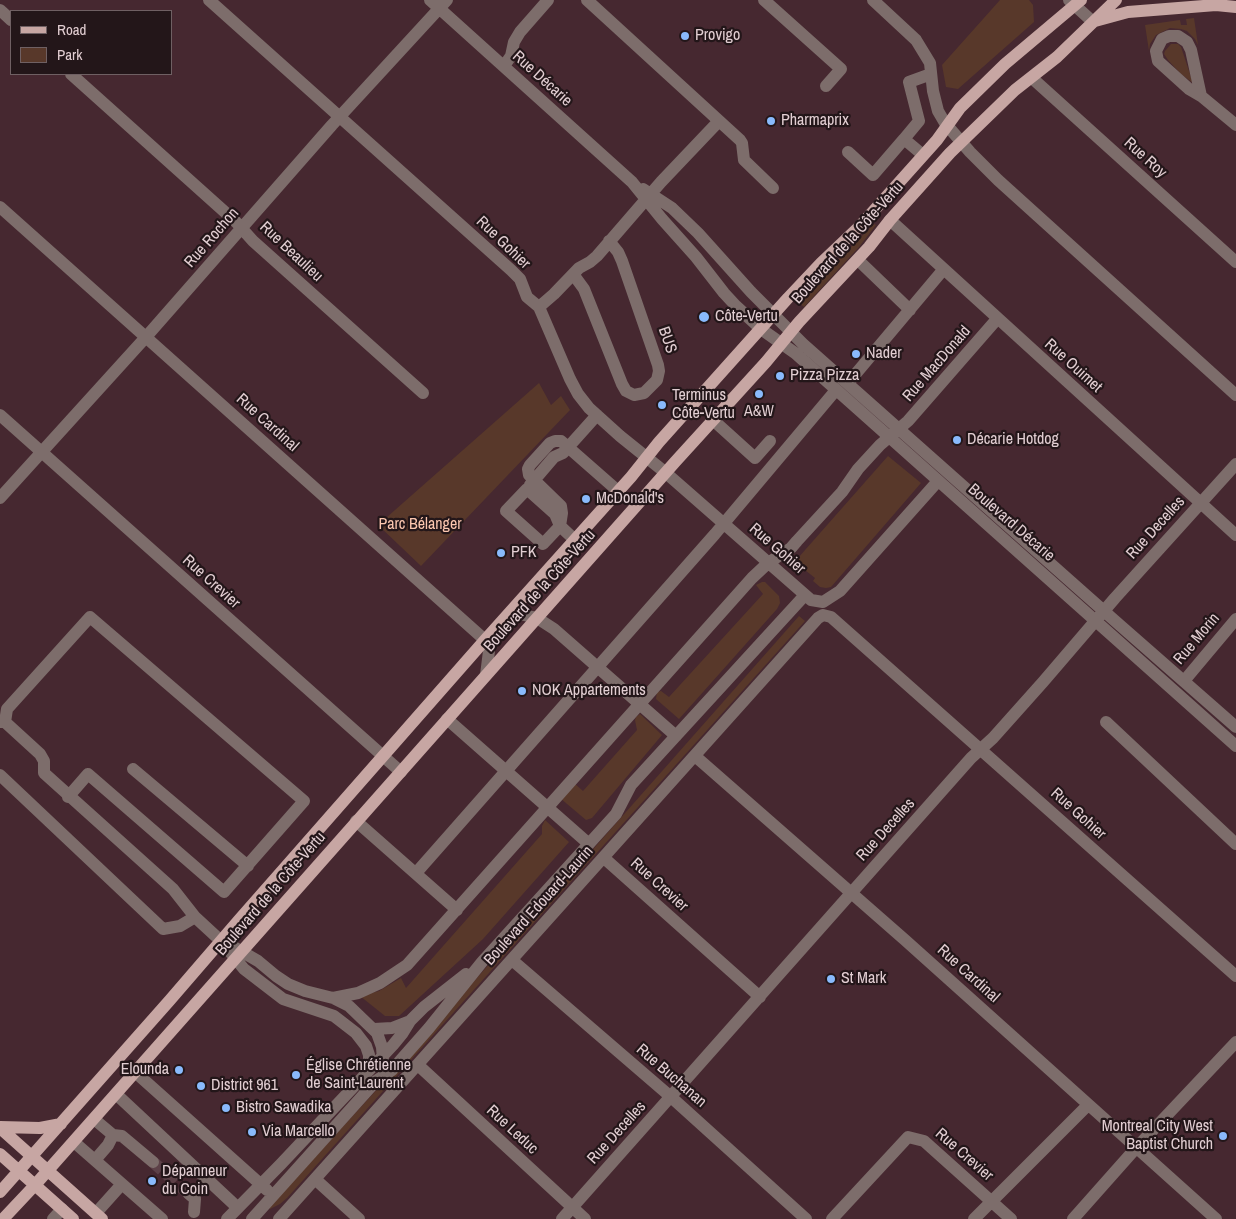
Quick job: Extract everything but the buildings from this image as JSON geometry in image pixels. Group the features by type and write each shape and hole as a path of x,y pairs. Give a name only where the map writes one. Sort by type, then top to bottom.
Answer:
{"main road":[{"name":"Boulevard de la Côte-Vertu","path":"3,1219 35,1186 791,331 858,260 890,220 950,153 962,144 1015,90 1057,57 1116,0"},
{"name":"Boulevard de la Côte-Vertu","path":"0,1192 485,640 616,494 659,442 821,263 861,225 948,126 960,108 999,70 1075,2"},
{"path":"1093,22 1128,12 1216,5 1236,7"},
{"path":"0,1128 40,1128 61,1124"},
{"path":"0,1128 99,1216"},
{"path":"0,1154 73,1219"}],"street":[{"name":"Rue Gohier","path":"209,0 512,270 520,280 527,297 539,307 574,387 585,403 805,595"},
{"path":"504,66 511,56 514,42 520,32 548,0"},
{"path":"587,0 740,140 742,143 742,155 747,164 773,188"},
{"path":"764,0 841,69 826,86"},
{"path":"873,0 916,40 930,63 936,104 942,119 962,144 998,180 1236,395"},
{"path":"1075,2 1093,22"},
{"name":"Rue Rochon","path":"0,498 242,229 439,3"},
{"name":"Rue Décarie","path":"439,3 504,66 649,197 724,293 761,329"},
{"path":"0,10 10,19"},
{"path":"1201,96 1188,42 1178,36 1169,36 1162,39 1156,51 1158,61 1189,89 1201,96 1236,125"},
{"path":"848,152 873,175 920,121 909,82 931,74"},
{"name":"Rue Beaulieu","path":"72,75 253,241 423,393"},
{"name":"Rue Roy","path":"1032,78 1236,262"},
{"path":"539,307 581,266 592,260 718,121"},
{"path":"904,139 923,155"},
{"name":"Rue Décarie","path":"649,197 672,208 774,314"},
{"name":"Rue Cardinal","path":"0,207 485,640"},
{"name":"Rue Ouimet","path":"890,220 1236,535"},
{"name":"BUS","path":"573,274 584,288 622,384 626,390 634,395 644,393 657,380 658,365 622,261 610,241"},
{"path":"858,260 910,310"},
{"path":"848,384 943,270"},
{"name":"Boulevard Décarie","path":"774,314 848,384 899,428 1236,746"},
{"name":"Rue MacDonald","path":"899,428 908,421 997,319"},
{"name":"Boulevard Décarie","path":"761,329 795,354 938,481 1100,616 1184,681 1236,727"},
{"path":"416,873 724,524 836,390"},
{"name":"Rue Crevier","path":"0,415 400,772"},
{"path":"566,450 597,415"},
{"path":"713,420 754,458 770,441"},
{"path":"333,998 358,993 399,972 458,910 548,806 752,578 768,563 791,548 842,492 858,469 899,428"},
{"path":"575,540 560,526 555,514 530,484 528,467 550,443 558,441 616,494"},
{"name":"Rue Decelles","path":"562,1219 1236,464"},
{"path":"805,595 811,600 820,602 826,601 840,591 938,481"},
{"path":"530,484 506,511 543,544 560,526"},
{"name":"Boulevard Edouard-Laurin","path":"252,1219 376,1082 392,1070 429,1028 482,962 616,814 631,786 805,595"},
{"path":"511,612 537,618 554,629 676,736"},
{"name":"Rue Gohier","path":"827,616 981,749 1236,976"},
{"name":"Boulevard Edouard-Laurin","path":"278,1219 818,618 827,616"},
{"path":"68,797 88,774 224,892 304,801 90,617 7,709 2,722 40,754 44,762 44,773 68,797 173,889 194,917 221,941 239,955 258,961 288,984 305,991 333,998 349,1006 374,1029 380,1039 383,1055 376,1082"},
{"name":"Rue Morin","path":"1184,681 1236,619"},
{"path":"485,640 489,651 486,676"},
{"path":"447,719 589,844"},
{"path":"1106,722 1236,844"},
{"name":"Rue Cardinal","path":"695,756 926,959 1216,1219"},
{"path":"133,769 248,866"},
{"path":"0,775 163,929 180,926 194,917"},
{"path":"356,821 458,910"},
{"name":"Rue Crevier","path":"604,858 760,997"},
{"path":"239,955 244,969 283,999 327,1013 348,1026 362,1039 366,1046 369,1055 369,1069"},
{"name":"Rue Buchanan","path":"512,960 671,1097 806,1219"},
{"name":"Boulevard Edouard-Laurin","path":"227,1219 383,1055 424,1006 482,962"},
{"path":"374,1029 392,1028 410,1021"},
{"path":"1072,1219 1236,1042"},
{"name":"Rue Leduc","path":"418,1065 585,1219"},
{"path":"135,1072 273,1196"},
{"path":"116,1094 238,1208"},
{"path":"974,1219 1088,1105"},
{"path":"94,1118 113,1135 122,1136 153,1162"},
{"path":"95,1160 108,1145 113,1135"},
{"name":"Rue Crevier","path":"832,1219 908,1137 924,1141 1011,1219"},
{"path":"74,1142 122,1184 154,1217"},
{"path":"315,1179 359,1219"},
{"path":"99,1216 122,1184"},
{"path":"189,1194 195,1199 195,1217"},
{"path":"53,1219 62,1209"}],"green space":[{"path":"1000,0 1029,0 1033,5 1034,22 958,89 946,87 942,65"},
{"path":"1194,18 1198,45 1187,31 1170,28 1156,35 1150,44 1149,51 1145,25 1180,20 1181,25 1187,25 1186,19"},
{"path":"1171,44 1178,44 1181,47 1193,83 1181,74 1164,54"},
{"path":"874,224 876,225 859,247 804,307 799,303 836,262"},
{"name":"Parc Bélanger","path":"539,383 551,405 561,396 570,410 421,566 378,525"},
{"path":"888,456 921,483 831,587 820,587 813,581 815,578 800,566 798,558"},
{"path":"765,582 779,596 780,603 777,609 679,719 656,699 657,692 661,691 669,697 763,594 756,585"},
{"path":"799,616 805,621 287,1198 270,1209 269,1207 565,881"},
{"path":"640,714 662,735 592,818 586,820 560,798 574,783 583,791 637,730 635,720"},
{"path":"545,820 569,842 483,939 399,1016 385,1016 360,996 379,991 401,978 406,988 542,834 542,826"}],"tunnel":[{"path":"153,1162 189,1194"}],"place":[{"name":"Provigo","path":"685,36"},
{"name":"Pharmaprix","path":"771,121"},
{"name":"Côte-Vertu","path":"704,317"},
{"name":"Nader","path":"856,354"},
{"name":"Pizza Pizza","path":"780,376"},
{"name":"A&W","path":"759,394"},
{"name":"Terminus Côte-Vertu","path":"662,405"},
{"name":"Décarie Hotdog","path":"957,440"},
{"name":"McDonald's","path":"586,499"},
{"name":"PFK","path":"501,553"},
{"name":"NOK Appartements","path":"522,691"},
{"name":"St Mark","path":"831,979"},
{"name":"Elounda","path":"179,1070"},
{"name":"Église Chrétienne de Saint-Laurent","path":"296,1075"},
{"name":"District 961","path":"201,1086"},
{"name":"Bistro Sawadika","path":"226,1108"},
{"name":"Via Marcello","path":"252,1132"},
{"name":"Montreal City West Baptist Church","path":"1223,1136"},
{"name":"Dépanneur du Coin","path":"152,1181"}]}
